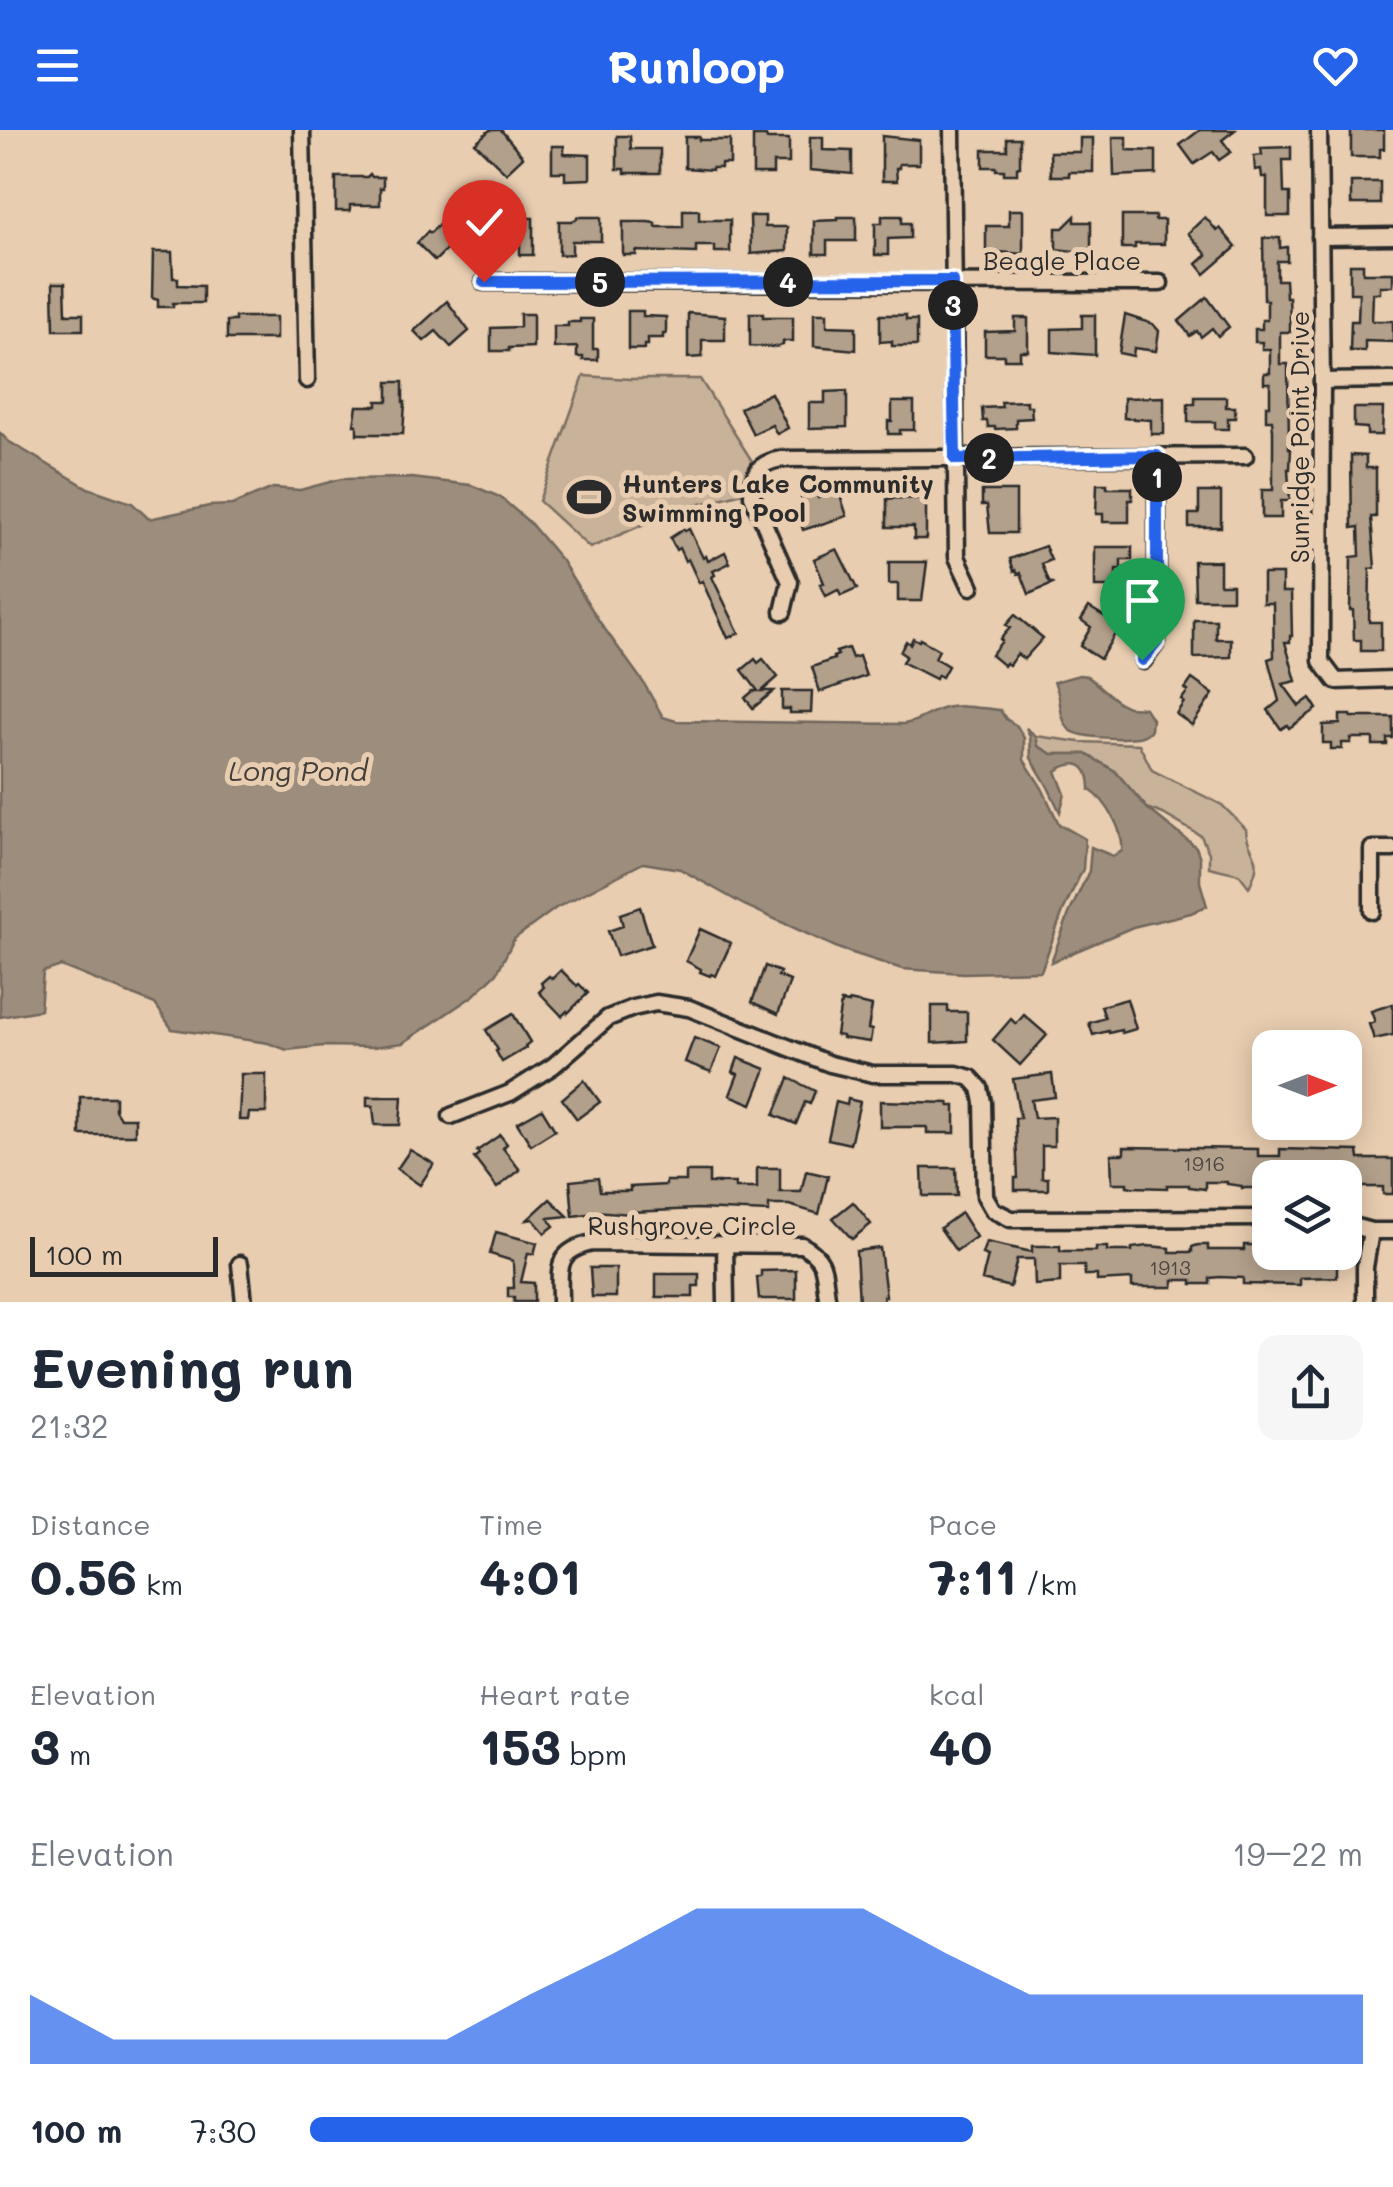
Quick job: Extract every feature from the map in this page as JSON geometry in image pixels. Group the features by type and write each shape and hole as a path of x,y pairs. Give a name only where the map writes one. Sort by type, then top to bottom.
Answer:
{"street":[{"path":"302,130 307,380"},
{"path":"952,130 957,557 971,587"},
{"name":"Sunridge Point Drive","path":"1319,130 1321,661 1336,681 1393,679"},
{"path":"1320,237 1393,236"},
{"name":"Beagle Place","path":"484,282 1160,283"},
{"path":"1322,381 1393,380"},
{"path":"1142,660 1157,642 1157,456"},
{"path":"784,612 790,582 752,496 752,482 769,461 1245,456"},
{"path":"1372,911 1372,848 1393,848"},
{"path":"451,1116 510,1093 553,1066 608,1018 656,1003 689,1008 844,1068 873,1074 957,1074 971,1078 980,1088 983,1102 984,1196 993,1210 1012,1219 1252,1218"},
{"path":"1362,1229 1393,1231"},
{"path":"1365,1302 1364,1267 1371,1231"},
{"name":"Rushgrove Circle","path":"560,1302 564,1256 573,1247 593,1243 802,1245 816,1253 824,1265 828,1302"},
{"path":"725,1244 726,1302"},
{"path":"240,1264 244,1302"}],"shaded area":[{"path":"584,376 700,379 752,461 743,493 674,511 590,548 539,501"},
{"path":"1036,736 1139,744 1152,770 1222,805 1246,829 1256,860 1249,887 1239,874 1209,867 1209,853 1201,836 1147,808 1115,771 1086,754 1052,754 1038,746"}],"water":[{"name":"Long Pond","path":"0,433 88,488 132,503 149,519 232,505 273,488 300,490 341,479 412,478 471,485 500,497 530,523 562,561 663,717 676,721 904,724 949,707 1000,710 1024,738 1024,760 1059,824 1085,839 1083,869 1041,971 964,973 902,969 840,949 744,905 680,869 643,863 556,908 514,939 497,973 473,996 403,1043 287,1050 268,1043 172,1029 155,1004 61,966 43,972 40,1010 0,1017"},
{"path":"1087,676 1128,707 1145,708 1152,719 1151,730 1140,737 1122,738 1073,732 1063,717 1054,682"},
{"path":"1026,728 1036,736 1038,746 1052,754 1086,754 1115,771 1147,808 1196,847 1207,906 1133,927 1051,962 1089,871 1091,847 1113,856 1122,851 1122,843 1113,817 1090,790 1082,766 1071,765 1056,771 1065,794 1060,812 1031,758"}],"building":[{"path":"490,130 501,130 523,157 506,173 475,143"},
{"path":"1200,130 1235,130 1222,140 1231,152 1219,160 1213,152 1194,164 1180,145"},
{"path":"1351,130 1384,130 1380,157 1351,157"},
{"path":"617,136 630,136 631,149 660,149 660,173 625,173 625,169 617,169"},
{"path":"753,136 789,139 789,163 773,163 773,174 753,174"},
{"path":"882,136 919,140 919,164 899,164 897,181 882,181"},
{"path":"685,137 730,140 730,164 712,170 685,168"},
{"path":"810,137 823,137 823,150 852,151 852,174 810,170"},
{"path":"1113,137 1127,137 1127,150 1156,151 1156,174 1114,176"},
{"path":"1007,138 1020,138 1017,174 983,167 983,150 1007,150"},
{"path":"1080,138 1093,138 1093,172 1051,176 1050,152 1080,152"},
{"path":"552,146 564,146 564,154 590,155 590,179 565,180 565,172 552,172"},
{"path":"1291,147 1291,160 1283,160 1284,193 1290,193 1290,216 1267,216 1267,177 1262,177 1261,169 1255,170 1254,156 1262,155 1261,148"},
{"path":"336,177 383,177 380,205 350,205 350,211 336,211"},
{"path":"1351,182 1380,182 1380,204 1351,204"},
{"path":"683,210 699,210 699,220 730,220 730,252 715,252 715,246 696,246 696,253 636,251 636,255 623,255 623,222 683,227"},
{"path":"1009,210 1023,210 1023,254 986,251 986,226 1009,226"},
{"path":"448,216 467,235 462,240 465,243 453,255 447,249 435,261 417,243"},
{"path":"750,216 765,216 765,227 787,227 787,251 751,254"},
{"path":"882,216 902,216 902,223 910,223 910,238 888,239 888,255 875,255 875,223 882,223"},
{"path":"1075,216 1075,222 1091,222 1091,253 1056,249 1056,228 1063,228"},
{"path":"1122,216 1155,216 1155,220 1164,220 1164,244 1122,248"},
{"path":"601,217 601,241 572,241 572,254 559,255 559,221"},
{"path":"856,217 856,241 827,241 827,254 814,254 814,221"},
{"path":"1205,217 1236,247 1205,274 1197,264 1207,255 1188,233"},
{"path":"493,218 533,218 533,255 520,255 520,244 510,244 510,238 493,238"},
{"path":"1263,238 1280,238 1280,248 1287,247 1287,261 1277,261 1277,280 1285,280 1290,320 1290,332 1280,332 1280,364 1288,364 1291,448 1290,501 1281,501 1281,518 1262,518 1262,490 1273,490 1272,420 1266,420 1270,383 1264,383 1264,373 1270,373 1270,349 1262,349 1262,342 1255,342 1255,329 1262,329 1262,320 1267,320"},
{"path":"153,252 172,252 173,278 178,278 178,285 203,286 203,303 158,307 158,300 152,298"},
{"path":"1350,264 1363,264 1363,273 1393,273 1393,286 1380,286 1380,293 1373,293 1372,321 1393,321 1393,342 1365,341 1365,351 1350,351 1351,321 1358,321 1359,293 1350,293"},
{"path":"53,283 65,283 66,314 83,314 83,330 54,330"},
{"path":"1207,297 1229,327 1218,336 1212,328 1201,337 1197,331 1190,336 1179,321"},
{"path":"447,301 469,331 451,347 436,331 424,341 414,331"},
{"path":"628,311 666,317 666,334 663,338 648,338 644,349 628,349"},
{"path":"688,313 725,316 725,340 702,340 702,357 688,358"},
{"path":"750,313 793,317 793,341 783,341 783,345 775,347 750,346"},
{"path":"814,313 827,313 827,326 856,327 856,350 814,346"},
{"path":"520,314 533,314 533,347 491,351 491,328 520,327"},
{"path":"880,315 906,315 906,320 917,320 917,346 880,342"},
{"path":"1082,315 1095,315 1095,355 1052,352 1052,329 1082,328"},
{"path":"1125,315 1153,324 1159,331 1156,351 1134,348 1133,356 1119,353"},
{"path":"235,317 276,317 276,339 227,339 227,321 235,321"},
{"path":"1015,318 1028,318 1028,351 1020,351 1020,359 985,355 985,332 1015,331"},
{"path":"593,319 593,349 598,349 598,360 577,357 577,347 554,348 554,326 568,326 568,322"},
{"path":"388,382 403,382 403,434 357,434 357,406 377,406 377,401 388,401"},
{"path":"847,391 847,427 809,428 809,403 825,403 825,392"},
{"path":"771,393 788,428 777,434 772,425 753,434 740,408"},
{"path":"1164,397 1164,434 1151,434 1151,420 1124,418 1124,398"},
{"path":"1195,397 1226,397 1226,407 1235,407 1235,418 1228,418 1228,429 1215,429 1215,422 1188,422 1188,404 1195,404"},
{"path":"1027,401 1032,418 1016,419 1016,428 995,429 983,421 982,408 1002,407 1001,402"},
{"path":"892,402 914,402 914,430 888,434"},
{"path":"1354,408 1383,408 1382,435 1367,435 1367,428 1354,427"},
{"path":"1351,455 1366,456 1366,468 1376,468 1376,517 1371,517 1375,568 1370,569 1369,622 1381,622 1381,651 1361,651 1361,640 1354,640 1351,557 1360,556 1359,527 1352,528"},
{"path":"1097,484 1132,488 1129,522 1103,522 1103,514 1096,514"},
{"path":"982,491 1016,491 1016,533 990,533"},
{"path":"839,492 847,516 803,530 798,514 805,512 801,498"},
{"path":"1199,492 1221,492 1221,527 1189,527 1189,514 1199,514"},
{"path":"887,499 926,499 926,539 914,539 914,527 887,527"},
{"path":"689,529 708,561 725,552 730,563 713,571 712,577 739,633 728,638 702,581 699,583 679,548 676,550 670,538"},
{"path":"1045,546 1051,560 1042,564 1053,584 1029,594 1010,559"},
{"path":"1095,547 1132,547 1132,560 1121,560 1121,570 1116,570 1116,587 1095,587"},
{"path":"837,549 857,589 841,596 838,590 826,596 814,559"},
{"path":"1194,561 1220,561 1220,584 1232,584 1232,599 1195,599"},
{"path":"889,562 927,562 922,601 898,601 898,584 889,584"},
{"path":"1263,574 1282,574 1282,592 1291,592 1292,636 1290,642 1285,642 1296,681 1283,684 1299,706 1310,698 1317,709 1289,728 1287,725 1281,729 1268,710 1279,701 1268,659 1274,657 1273,603 1263,603"},
{"path":"1089,607 1120,626 1100,659 1080,646 1091,627 1081,620"},
{"path":"1015,615 1043,638 1024,659 1017,654 1004,666 991,655"},
{"path":"1194,620 1216,620 1216,639 1231,639 1231,657 1194,658"},
{"path":"913,638 939,650 935,658 948,666 942,677 938,675 936,679 902,662 906,656 900,652 906,641 910,644"},
{"path":"848,648 852,658 859,656 866,676 820,692 812,667 834,659 836,652"},
{"path":"755,659 758,663 763,659 778,677 762,691 774,691 753,708 745,698 758,691 742,670"},
{"path":"1192,679 1213,694 1192,725 1176,714"},
{"path":"782,691 812,691 811,713 782,709"},
{"path":"1340,715 1393,717 1393,738 1387,738 1387,745 1373,745 1373,738 1351,738 1351,743 1342,743 1342,749 1331,749 1331,743 1323,743 1323,725 1340,724"},
{"path":"640,907 652,945 617,956 608,931 623,926 620,914"},
{"path":"700,929 731,943 716,976 700,972 686,961"},
{"path":"765,966 790,981 778,1014 752,1002"},
{"path":"561,970 588,993 562,1016 539,992 544,987 541,983"},
{"path":"1127,999 1136,1029 1093,1035 1089,1023 1105,1018 1101,1006"},
{"path":"841,1002 872,1006 870,1042 836,1035"},
{"path":"1393,1004 1393,1035 1374,1039 1369,1024 1375,1022 1371,1011"},
{"path":"932,1006 948,1006 948,1012 967,1012 967,1041 932,1043"},
{"path":"513,1014 530,1042 502,1062 486,1030"},
{"path":"1024,1015 1047,1035 1020,1065 993,1040 1011,1019 1016,1024"},
{"path":"694,1038 721,1048 711,1072 685,1062"},
{"path":"738,1058 766,1069 752,1104 730,1095 738,1074 733,1072"},
{"path":"241,1074 266,1074 266,1113 249,1113 248,1120 239,1120"},
{"path":"1052,1074 1055,1097 1031,1100 1034,1118 1054,1117 1054,1146 1042,1146 1042,1178 1048,1178 1048,1190 1015,1190 1015,1118 1020,1118 1013,1079"},
{"path":"789,1078 815,1091 810,1104 805,1102 796,1124 774,1115"},
{"path":"584,1080 600,1102 577,1119 562,1099"},
{"path":"80,1097 115,1097 115,1110 120,1118 135,1118 135,1135 80,1135"},
{"path":"367,1097 402,1097 400,1125 375,1125 373,1106 367,1106"},
{"path":"848,1099 860,1102 850,1144 828,1139 836,1102 847,1105"},
{"path":"880,1101 949,1103 955,1106 955,1133 927,1133 927,1127 880,1127"},
{"path":"542,1109 555,1130 531,1145 517,1123"},
{"path":"500,1135 507,1144 503,1148 520,1170 497,1188 474,1158 479,1154 477,1151"},
{"path":"1124,1147 1258,1149 1258,1156 1280,1156 1280,1149 1358,1151 1359,1159 1393,1159 1393,1194 1383,1194 1383,1187 1362,1187 1362,1160 1252,1160 1252,1188 1227,1182 1205,1182 1205,1189 1189,1185 1132,1187 1112,1183 1111,1154 1124,1154"},
{"path":"410,1150 434,1164 420,1185 397,1169"},
{"path":"757,1168 780,1168 780,1192 801,1192 806,1171 828,1176 819,1214 789,1205 769,1205 769,1212 595,1211 573,1216 570,1181 598,1178 600,1191 630,1191 630,1187 686,1181 686,1172 709,1172 709,1183 757,1188"},
{"path":"922,1168 956,1168 957,1196 923,1196"},
{"path":"550,1199 568,1216 548,1218 554,1226 545,1233 533,1219 527,1220"},
{"path":"853,1202 871,1224 852,1239 833,1218"},
{"path":"961,1213 976,1237 956,1251 940,1228"},
{"path":"496,1232 537,1243 534,1254 528,1253 521,1282 534,1283 534,1302 514,1302 514,1297 508,1297 508,1288 514,1288 513,1261 490,1254"},
{"path":"986,1242 1032,1252 1032,1246 1060,1246 1060,1251 1096,1251 1096,1247 1107,1247 1107,1251 1132,1251 1148,1246 1192,1252 1192,1247 1198,1245 1208,1245 1208,1250 1244,1250 1244,1245 1252,1245 1252,1270 1337,1270 1337,1277 1300,1278 1300,1285 1243,1284 1243,1278 1220,1277 1210,1278 1210,1284 1173,1280 1173,1287 1132,1287 1132,1279 1097,1281 1097,1275 1085,1275 1084,1266 1060,1266 1060,1283 1035,1285 1034,1259 1017,1259 1010,1287 982,1280 988,1256 982,1254"},
{"path":"880,1248 884,1302 859,1302 856,1251"},
{"path":"590,1268 616,1268 616,1297 592,1297"},
{"path":"796,1270 796,1299 759,1299 757,1277 761,1277 761,1271"},
{"path":"656,1274 699,1274 699,1286 693,1286 693,1297 656,1297"}],"place":[{"name":"Hunters Lake Community Swimming Pool","path":"589,497"}],"route":[{"path":"484,282 952,281 955,459 1157,456 1157,642 1142,660"}]}
